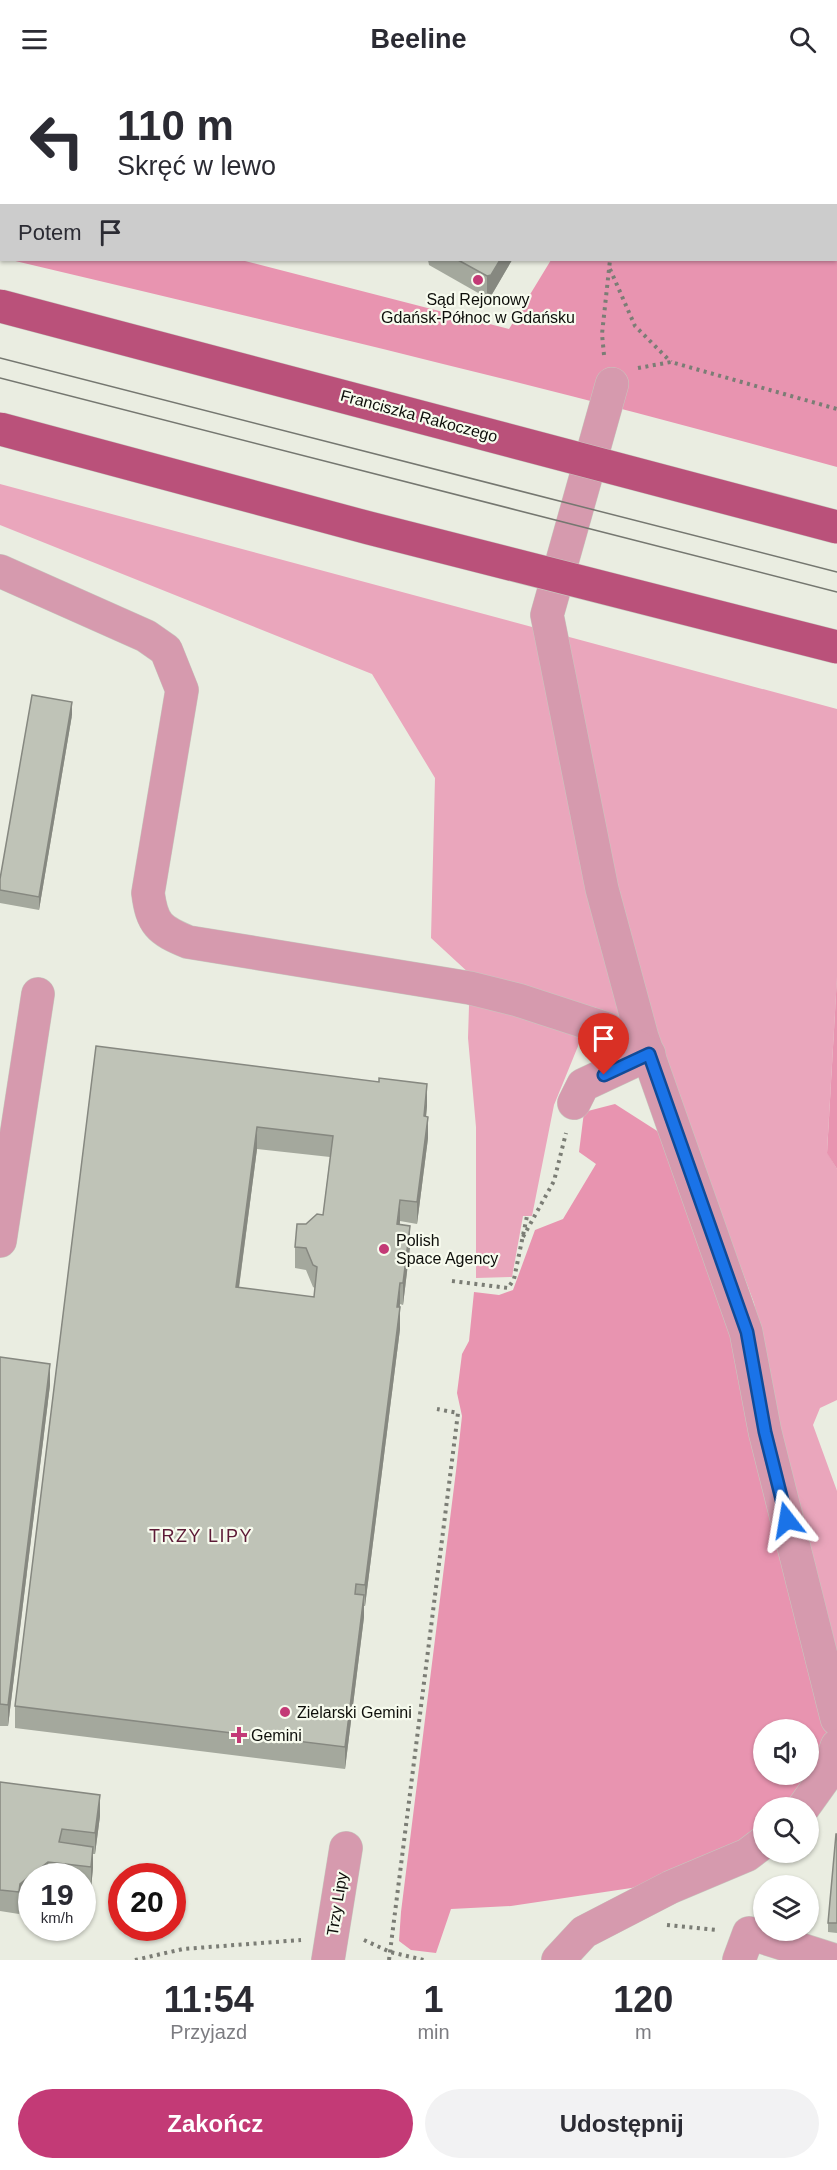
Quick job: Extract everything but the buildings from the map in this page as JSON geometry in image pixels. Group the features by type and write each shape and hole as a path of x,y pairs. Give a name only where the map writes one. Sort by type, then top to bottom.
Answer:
{"main road":[{"name":"Franciszka Rakoczego","path":"0,306 837,527"},
{"path":"0,429 369,528 837,646"}],"lane":[{"path":"612,384 547,615 602,889 649,1054 747,1332 765,1432 837,1719"},
{"path":"0,571 146,636 166,650 182,690 148,893 151,916 166,933 188,942 470,988 499,995 607,1029 649,1054"},
{"path":"0,1240 38,994"},
{"path":"574,1103 583,1085 649,1054"},
{"path":"811,1797 828,1773 837,1746"},
{"name":"Trzy Lipy","path":"330,1948 346,1848"},
{"path":"558,1960 584,1932 671,1887 747,1856 753,1851"},
{"path":"744,1947 834,1960"}],"path":[{"path":"610,261 602,334 605,360 612,384 643,366 671,362 837,409"},
{"path":"609,266 635,326 671,362"},
{"path":"523,1237 554,1180 574,1103"},
{"path":"452,1281 508,1288 514,1279 527,1216"},
{"path":"388,1960 458,1413 436,1410"},
{"path":"666,1925 744,1947"},
{"path":"135,1960 183,1949 330,1948 356,1935 390,1952 423,1960"}],"shaded area":[{"path":"15,261 245,261 509,329 550,261 837,261 837,467 528,385"},
{"path":"0,484 837,709 837,977 827,1152 837,1169 837,1400 820,1408 813,1425 837,1491 837,1674 798,1525 754,1303 705,1172 661,1042 594,1007 554,1105 532,1216 523,1216 512,1277 476,1278 476,1127 468,1038 470,974 431,938 435,778 372,674 0,525"},
{"path":"837,977 837,1169 827,1153"},
{"path":"615,1104 665,1136 710,1246 823,1697 830,1742 819,1760 819,1719 753,1719 753,1785 804,1785 796,1797 753,1797 753,1835 658,1884 511,1906 451,1909 436,1953 411,1950 399,1941 401,1912 462,1416 457,1393 462,1354 469,1341 474,1292 499,1295 513,1290 535,1230 563,1219 596,1164 579,1152 584,1112"}],"tram line":[{"path":"0,358 837,572"},
{"path":"0,378 837,592"}],"place":[{"name":"Sąd Rejonowy Gdańsk-Północ w Gdańsku","path":"478,280"},
{"name":"Polish Space Agency","path":"384,1249"},
{"name":"Zielarski Gemini","path":"285,1712"},
{"name":"Gemini","path":"239,1735"}],"district":[{"name":"TRZY LIPY","path":"201,1536"}],"route":[{"path":"604,1075 649,1054 747,1332 765,1432 787,1520"}]}
